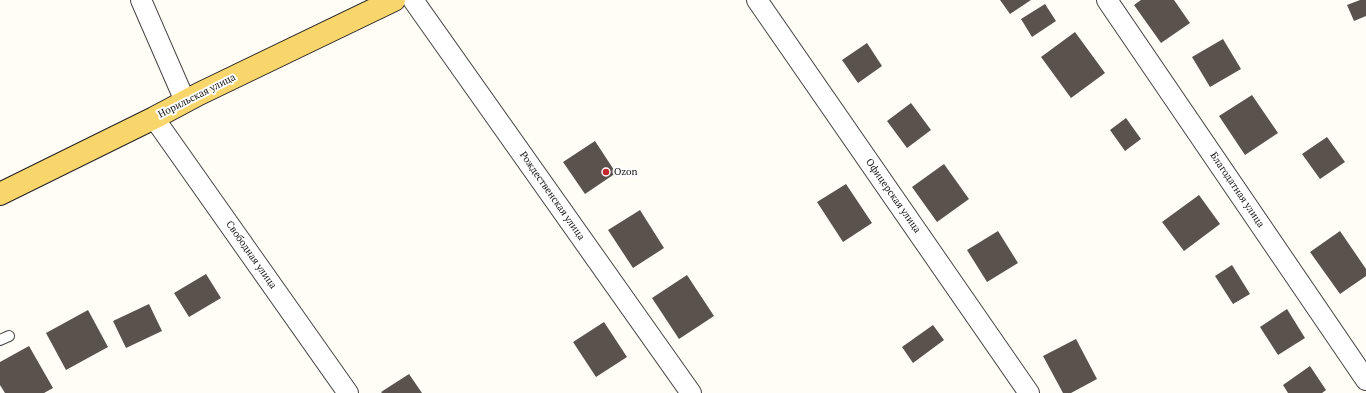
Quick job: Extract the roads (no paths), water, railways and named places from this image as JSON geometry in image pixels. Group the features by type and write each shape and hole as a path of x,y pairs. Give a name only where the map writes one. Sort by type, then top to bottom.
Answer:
{"main road":[{"name":"Норильская улица","path":"0,194 154,118 185,101 394,0"}],"street":[{"path":"141,0 185,101"},
{"name":"Рождественская улица","path":"413,0 692,393"},
{"name":"Офицерская улица","path":"757,0 1029,393"},
{"name":"Благодатная улица","path":"1107,0 1366,380"},
{"name":"Свободная улица","path":"154,118 348,393"}],"place":[{"name":"Ozon","path":"606,172"}]}
